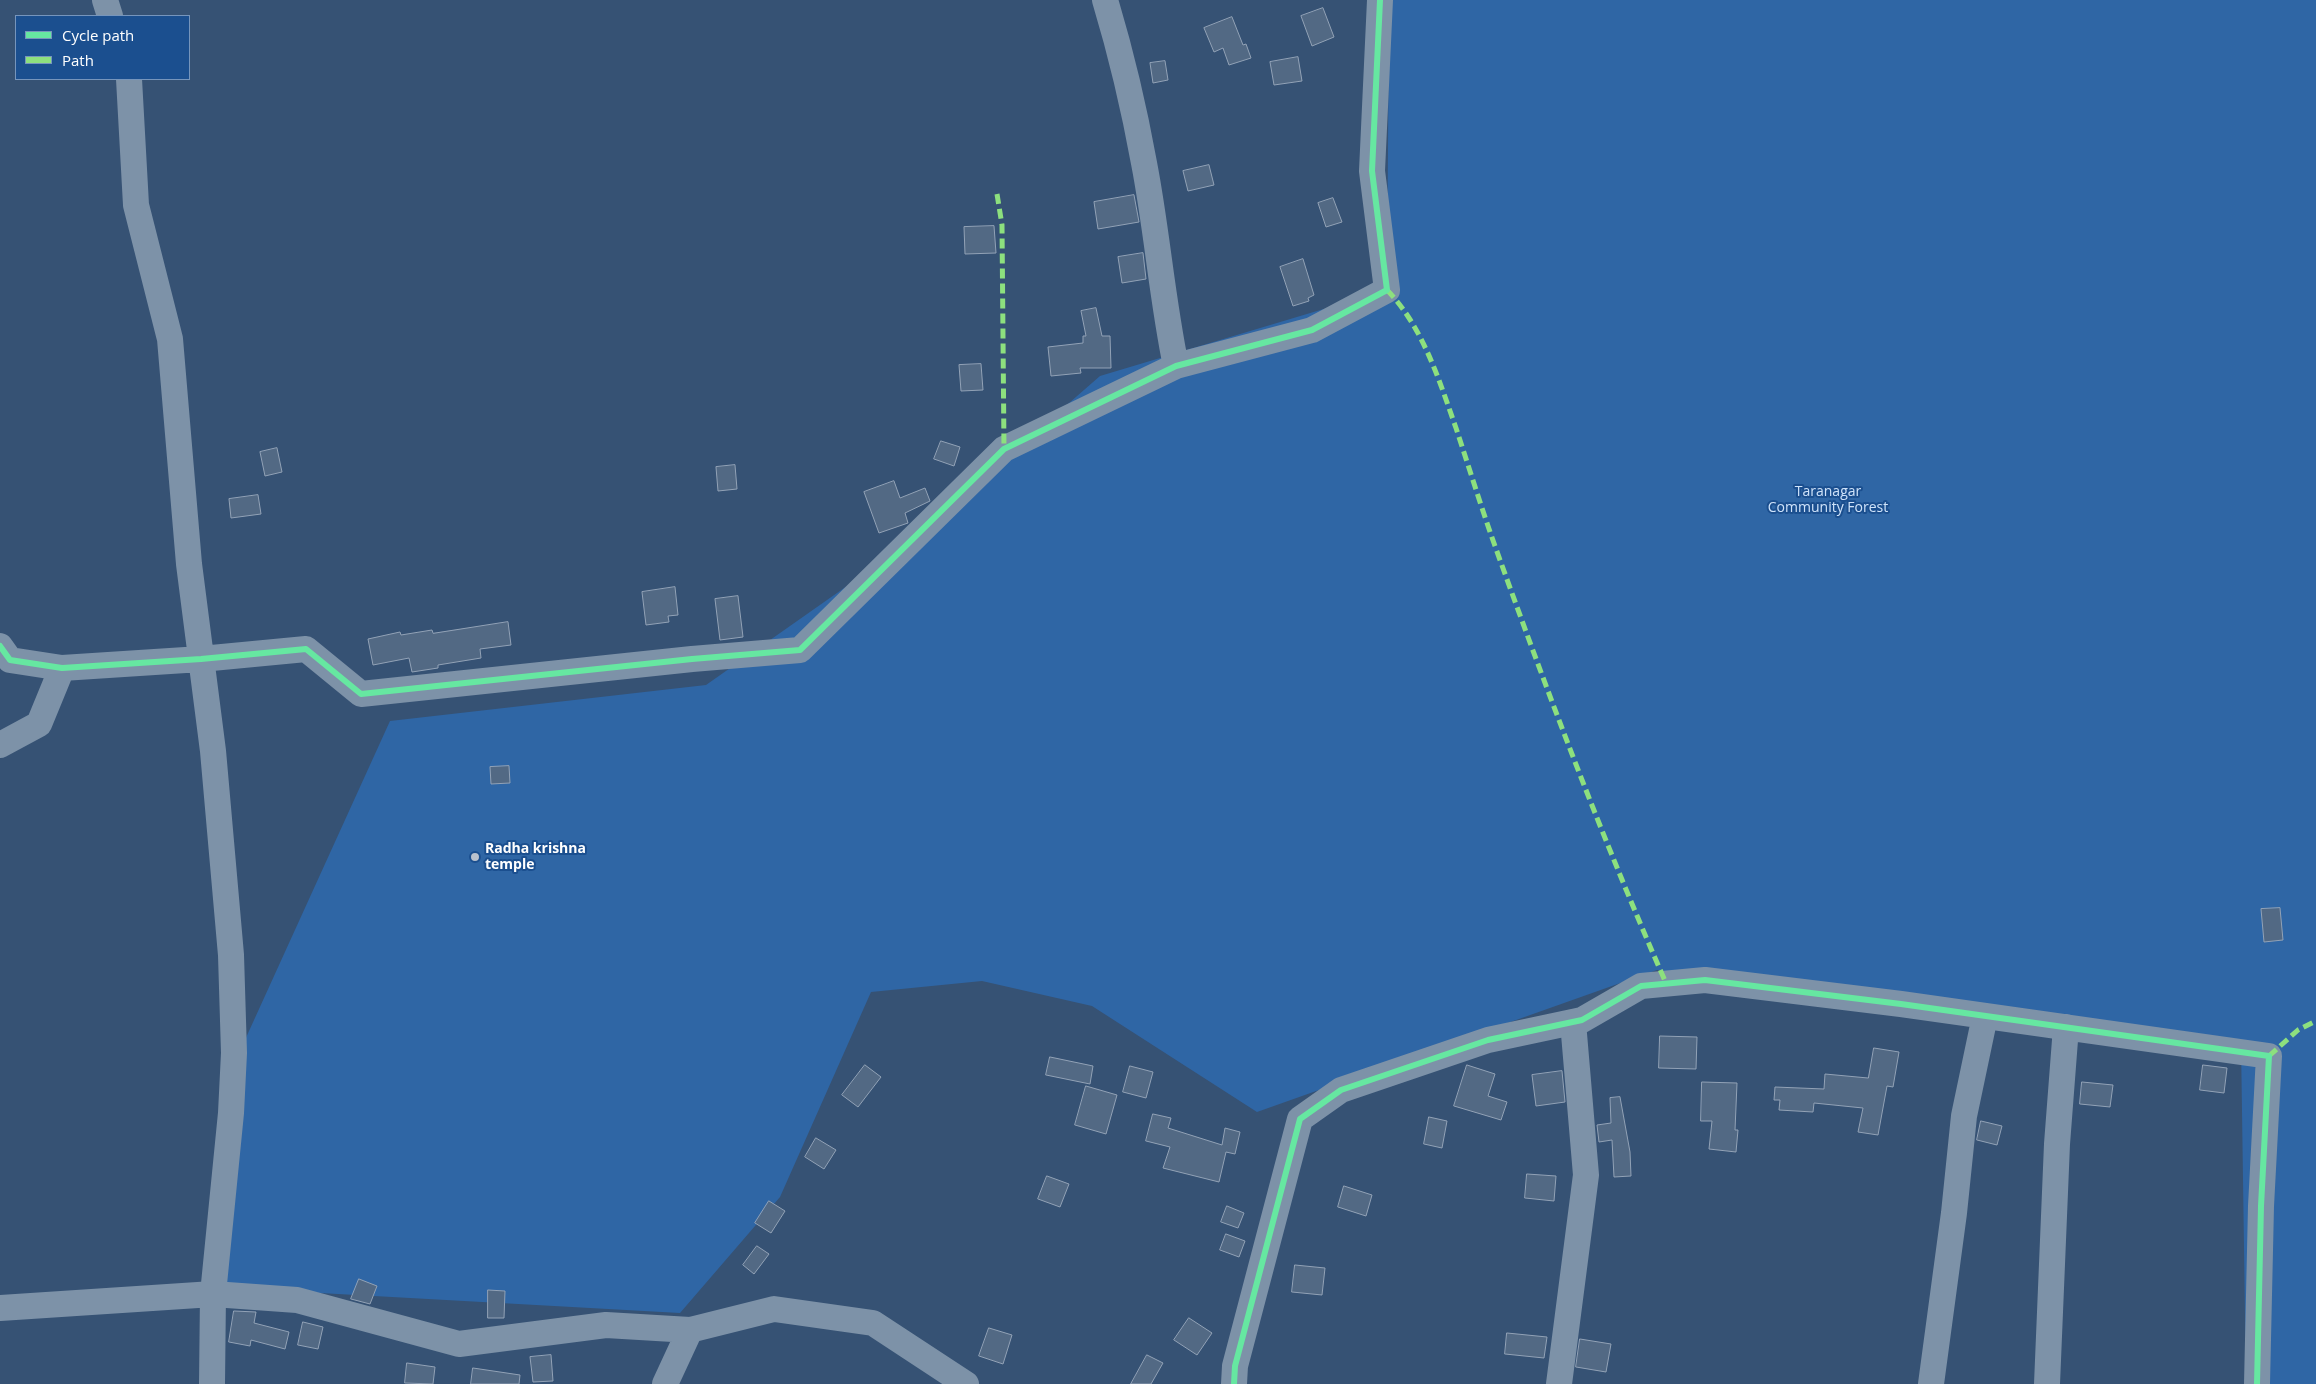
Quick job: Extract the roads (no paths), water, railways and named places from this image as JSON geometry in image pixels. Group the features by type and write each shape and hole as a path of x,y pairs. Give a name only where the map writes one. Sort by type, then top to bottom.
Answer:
{"street":[{"path":"105,0 110,15"},
{"path":"1105,0 1115,33 1144,163 1176,366"},
{"path":"0,646 10,660 62,668 202,659 306,649 361,694 692,659 800,650 1004,449 1176,366 1312,330 1387,290 1372,171 1380,0"},
{"path":"129,80 136,205 170,340 189,564 214,751 231,955 234,1053 231,1113 213,1294 212,1384"},
{"path":"0,745 39,724 62,668"},
{"path":"1234,1384 1235,1366 1300,1119 1341,1090 1488,1040 1582,1020 1641,986 1705,980 1985,1016 2269,1056 2261,1206 2257,1384"},
{"path":"1931,1384 1954,1213 1964,1116 1985,1016"},
{"path":"1558,1384 1586,1175 1573,1022"},
{"path":"2046,1384 2057,1144 2066,1028"},
{"path":"0,1308 213,1294 297,1300 459,1344 606,1325 690,1330 774,1309 873,1323 966,1384"},
{"path":"665,1384 690,1330"}],"place":[{"name":"Radha krishna temple","path":"475,857"}],"park label":[{"name":"Taranagar Community Forest","path":"1828,500"}]}
